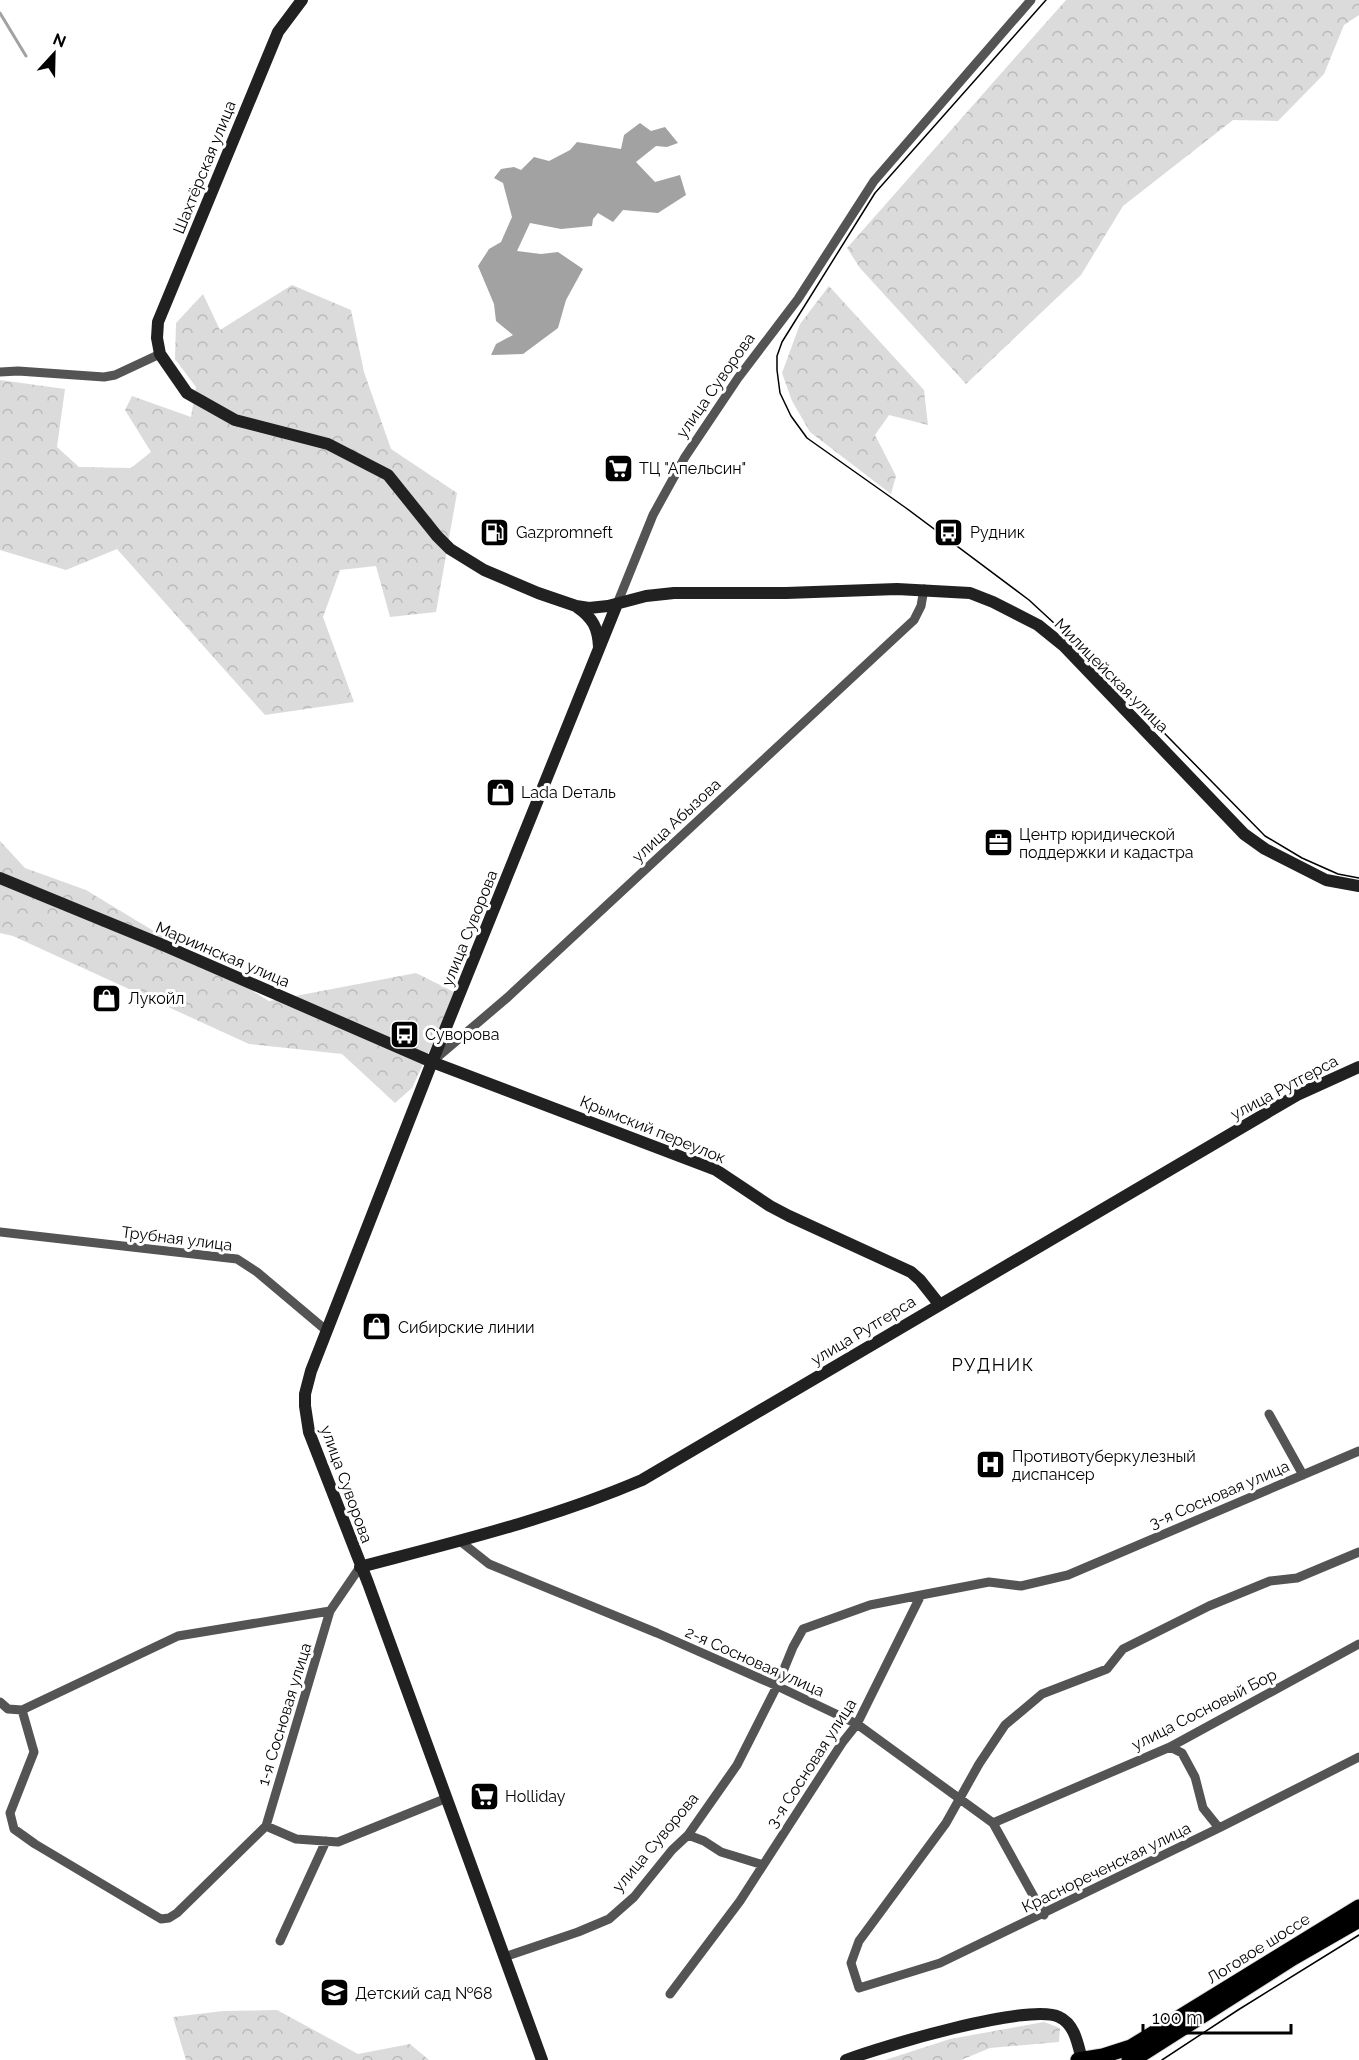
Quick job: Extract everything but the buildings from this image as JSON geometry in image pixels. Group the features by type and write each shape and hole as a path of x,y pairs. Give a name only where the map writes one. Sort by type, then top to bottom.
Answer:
{"main road":[{"name":"Шахтёрская улица","path":"160,354 157,338 158,322 278,32 302,0"},
{"path":"160,354 187,393 235,420 328,444 388,475 437,536 462,558 538,593 576,606 594,623 598,633 599,649"},
{"name":"Милицейская улица","path":"576,606 598,608 646,596 674,593 924,589 970,593 1038,625 1064,646 1244,834 1266,849 1326,880 1359,886"},
{"name":"улица Суворова","path":"542,2060 368,1583 315,1449 306,1419 305,1394 327,1331 432,1062 617,604"},
{"name":"Мариинская улица","path":"0,878 162,945 432,1062"},
{"name":"Крымский переулок","path":"432,1062 716,1170 789,1216 911,1272 939,1305"},
{"name":"улица Рутгерса","path":"360,1567 460,1541 567,1509 642,1480 1297,1095 1359,1067"},
{"name":"Логовое шоссе","path":"1080,2060 1103,2056 1131,2047 1359,1906"},
{"name":"Логовое шоссе","path":"1129,2060 1139,2056 1293,1958 1359,1920"},
{"path":"846,2060 958,2027 1043,2013 1062,2018 1068,2024 1077,2040 1080,2060"}],"street":[{"name":"улица Суворова","path":"617,604 653,515 685,457 738,378 798,300 874,181 1031,0"},
{"path":"0,372 18,371 104,377 115,375 160,354"},
{"name":"улица Абызова","path":"432,1062 508,997 914,620 921,606 924,589"},
{"name":"Трубная улица","path":"0,1232 237,1259 257,1272 327,1331"},
{"path":"1269,1414 1303,1474"},
{"name":"3-я Сосновая улица","path":"670,1994 740,1900 842,1743 857,1724 921,1595 989,1582 1021,1586 1068,1575 1359,1450"},
{"name":"2-я Сосновая улица","path":"460,1541 489,1564 777,1686 857,1724 993,1823 1044,1915"},
{"path":"960,1799 979,1764 1005,1725 1042,1694 1107,1669 1124,1649 1209,1606 1270,1581 1297,1578 1359,1552"},
{"name":"1-я Сосновая улица","path":"266,1826 330,1611 360,1567"},
{"name":"улица Суворова","path":"504,1957 609,1919 634,1897 672,1850 688,1835 737,1765 803,1629 870,1605 921,1595"},
{"path":"0,1702 8,1709 22,1710 178,1636 330,1611"},
{"name":"улица Сосновый Бор","path":"993,1823 1170,1746 1359,1644"},
{"path":"22,1710 34,1752 10,1813 14,1829 35,1844 161,1919 169,1918 177,1913 266,1826 297,1839 338,1842 447,1798"},
{"path":"1170,1746 1182,1753 1195,1778 1203,1808 1219,1828"},
{"name":"Краснореченская улица","path":"960,1799 941,1830 859,1941 850,1963 859,1988 940,1963 1044,1915 1359,1757"},
{"path":"688,1835 704,1841 721,1852 763,1865"},
{"path":"280,1941 326,1841"}],"green space":[{"path":"1066,0 1359,0 1359,15 1344,25 1324,74 1278,121 1233,120 1123,206 1081,275 966,384 860,268 847,248"},
{"path":"292,285 351,310 364,372 391,449 457,493 436,612 390,617 376,566 340,570 323,617 354,702 265,715 117,549 66,570 0,550 0,380 65,389 57,447 79,467 131,468 151,452 125,410 132,396 191,417 196,387 175,359 176,323 203,294 220,330"},
{"path":"829,286 924,390 928,425 889,415 875,435 896,476 891,494 810,432 792,401 782,373 800,324"},
{"path":"0,841 25,868 86,890 269,1001 416,973 456,993 412,1088 395,1103 342,1054 249,1044 13,936 0,933"},
{"path":"277,2010 358,2054 410,2044 429,2060 186,2060 173,2017 223,2011"},
{"path":"1044,2022 1060,2028 1059,2042 990,2048 961,2060 885,2060 950,2039"}],"shaded area":[{"path":"640,123 651,131 665,127 678,143 667,147 656,146 636,162 655,182 680,175 686,195 658,213 623,210 613,222 598,213 593,219 592,226 561,229 530,223 517,251 541,254 558,252 583,269 566,300 558,328 523,354 491,355 496,344 513,335 496,321 494,304 478,266 489,249 501,242 512,217 503,183 494,178 501,169 514,167 521,170 534,157 549,161 570,150 577,142 621,149 624,135"}],"waterway":[{"path":"0,13 26,56"}],"tram line":[{"path":"1046,0 875,193 782,342 777,356 780,393 791,416 807,438 906,508 1029,600 1081,648 1265,836 1302,858 1338,874 1359,878"},
{"path":"1162,2060 1359,1935"}],"place":[{"name":"ТЦ \"Апельсин\"","path":"618,468"},
{"name":"Gazpromneft","path":"495,532"},
{"name":"Рудник","path":"949,532"},
{"name":"Lada Dеталь","path":"500,792"},
{"name":"Центр юридической поддержки и кадастра","path":"998,843"},
{"name":"Лукойл","path":"107,998"},
{"name":"Суворова","path":"404,1034"},
{"name":"Сибирские линии","path":"377,1327"},
{"name":"Противотуберкулезный диспансер","path":"991,1465"},
{"name":"Holliday","path":"484,1796"},
{"name":"Детский сад №68","path":"334,1993"}],"district":[{"name":"РУДНИК","path":"993,1365"}]}
